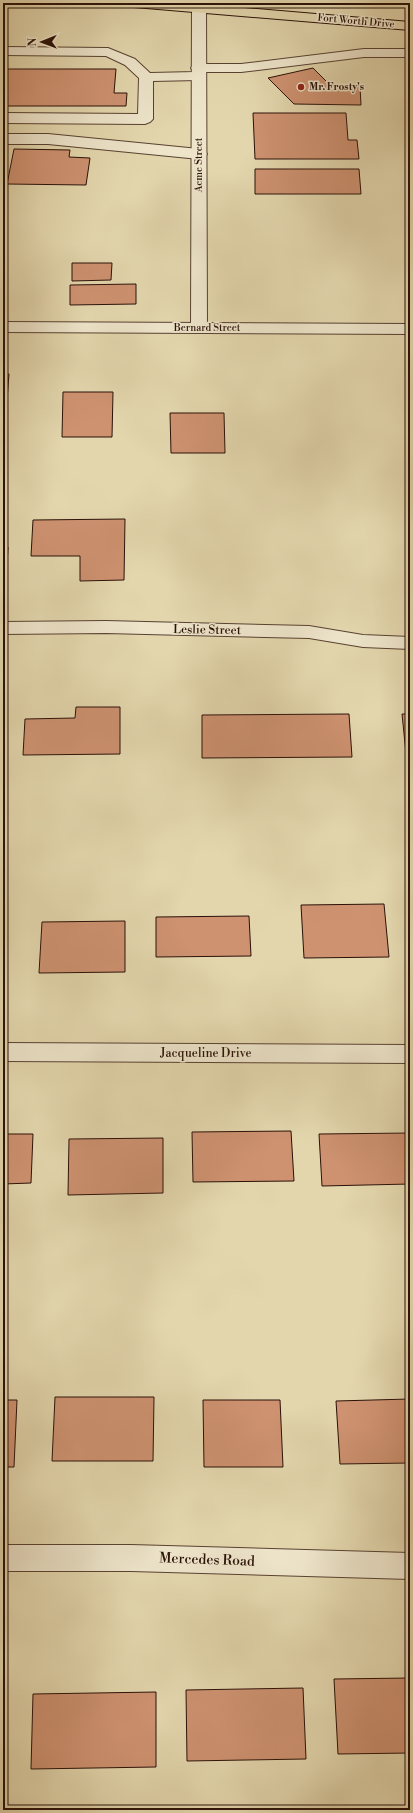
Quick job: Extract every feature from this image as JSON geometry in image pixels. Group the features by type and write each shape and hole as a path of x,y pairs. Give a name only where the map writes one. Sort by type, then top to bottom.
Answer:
{"main road":[{"name":"Fort Worth Drive","path":"134,3 199,6 410,26"}],"street":[{"name":"Acme Street","path":"199,6 199,327"},
{"path":"3,118 145,119 146,77 130,62 108,52 4,51"},
{"path":"146,77 241,68 364,53 410,53"},
{"path":"35,139 38,118"},
{"path":"3,139 35,139 199,154"},
{"name":"Bernard Street","path":"3,327 410,329"},
{"name":"Leslie Street","path":"3,628 106,628 308,632 363,641 410,643"},
{"name":"Jacqueline Drive","path":"3,1052 410,1054"},
{"name":"Mercedes Road","path":"3,1558 131,1558 410,1566"}],"building":[{"path":"313,68 332,87 360,87 361,105 294,104 268,78"},
{"path":"3,69 116,69 114,93 127,93 126,106 3,106"},
{"path":"253,113 346,113 348,140 357,140 359,159 255,159"},
{"path":"14,149 70,150 69,157 90,158 86,185 7,184"},
{"path":"255,169 359,169 361,194 255,194"},
{"path":"72,263 112,263 111,280 72,281"},
{"path":"136,284 136,304 70,305 70,285"},
{"path":"3,374 9,374 7,400 3,400"},
{"path":"63,392 113,392 112,437 62,437"},
{"path":"170,413 224,413 225,453 171,453"},
{"path":"125,519 124,580 80,581 80,556 31,556 33,520"},
{"path":"3,547 8,547 6,582 3,582"},
{"path":"76,707 120,707 120,754 23,755 25,719 75,718"},
{"path":"349,714 352,757 202,758 202,715"},
{"path":"402,714 410,714 410,763 407,763"},
{"path":"384,904 389,957 304,958 301,905"},
{"path":"249,916 251,956 156,957 156,917"},
{"path":"125,921 125,972 39,973 42,922"},
{"path":"291,1131 294,1181 193,1182 192,1132"},
{"path":"410,1133 410,1184 322,1186 319,1134"},
{"path":"3,1134 33,1134 31,1183 3,1184"},
{"path":"163,1138 163,1193 68,1195 69,1139"},
{"path":"55,1397 154,1397 153,1461 52,1461"},
{"path":"410,1399 410,1463 340,1464 336,1401"},
{"path":"3,1400 17,1400 14,1467 3,1467"},
{"path":"203,1400 280,1400 283,1467 204,1467"},
{"path":"410,1678 410,1753 338,1754 334,1679"},
{"path":"303,1688 306,1759 187,1761 186,1690"},
{"path":"156,1692 156,1767 31,1769 33,1694"}],"place":[{"name":"Mr. Frosty's","path":"301,87"}]}
